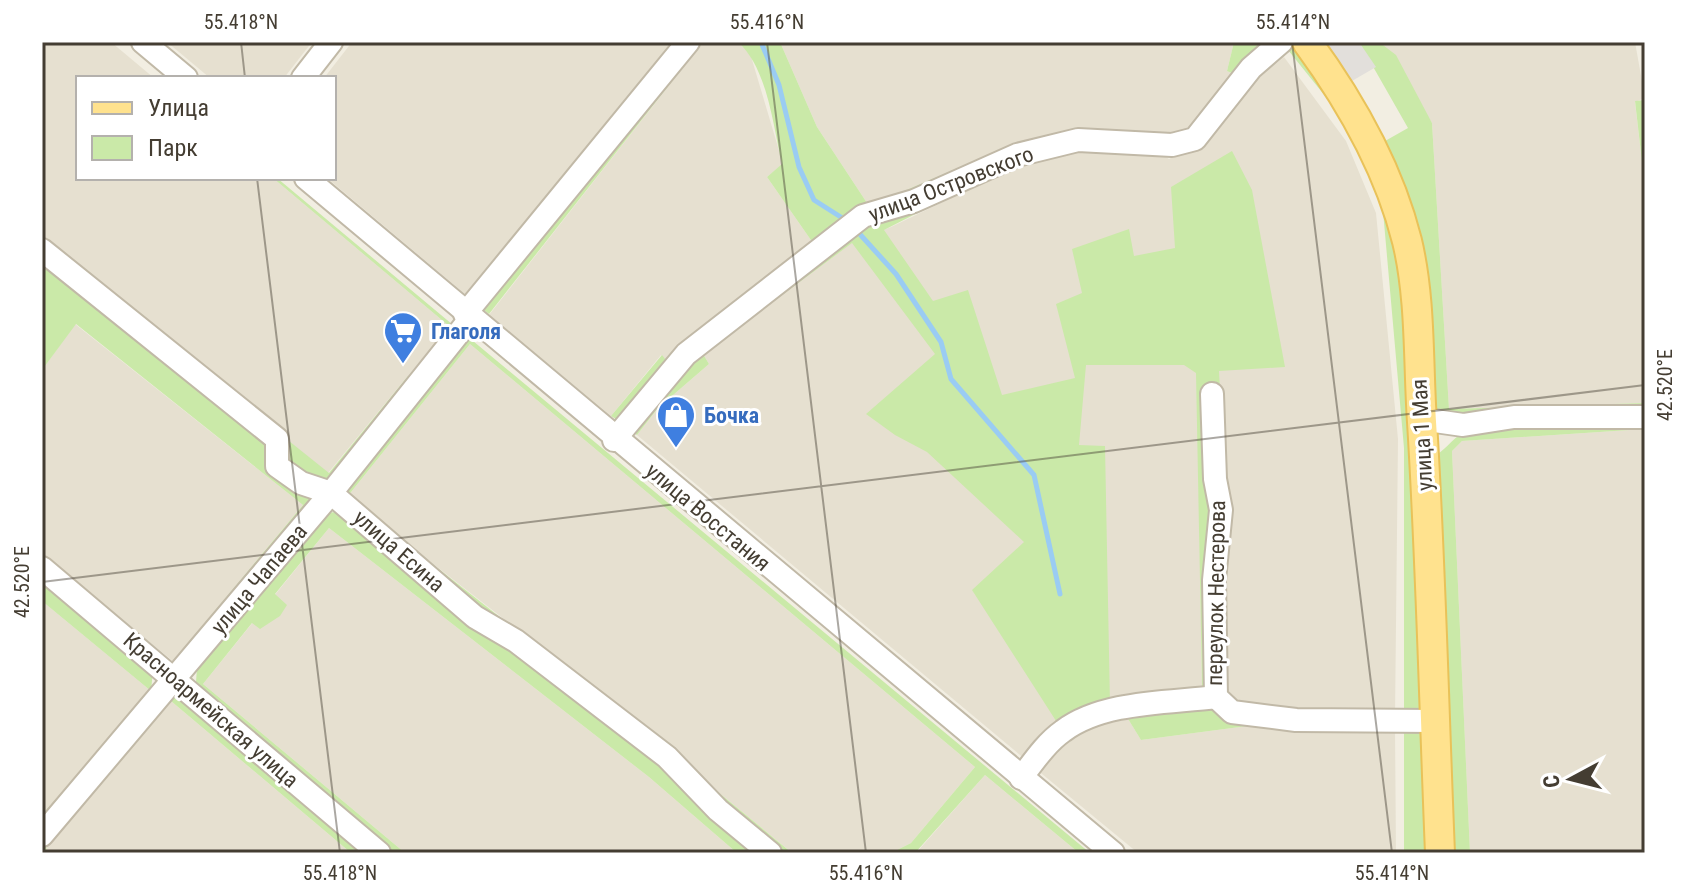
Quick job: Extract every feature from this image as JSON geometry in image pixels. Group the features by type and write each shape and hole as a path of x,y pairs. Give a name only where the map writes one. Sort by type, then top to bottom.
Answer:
{"main road":[{"name":"улица 1 Мая","path":"1307,42 1346,99 1391,187 1407,243 1415,298 1440,853"}],"street":[{"path":"143,42 184,76"},
{"path":"305,76 331,42"},
{"name":"улица Чапаева","path":"42,835 331,493 468,316 688,42"},
{"name":"улица Островского","path":"614,440 686,354 863,216 914,201 1017,155 1078,140 1172,145 1195,139 1251,68 1281,42"},
{"name":"улица Восстания","path":"308,180 614,440 1113,853"},
{"name":"улица Есина","path":"42,250 277,439 277,466 284,474 331,493 475,617 516,641 667,757 718,810 770,853"},
{"name":"переулок Нестерова","path":"1212,394 1215,479 1221,510 1214,580 1216,697 1232,712 1296,720 1435,721"},
{"path":"1421,419 1463,425 1514,417 1645,417"},
{"name":"Красноармейская улица","path":"42,568 176,678 379,853"},
{"name":"переулок Нестерова","path":"1021,778 1043,749 1064,729 1092,716 1216,697"}],"shaded area":[{"path":"42,42 111,42 152,76 76,76 76,180 275,180 449,326 328,473 42,244"},
{"path":"167,42 312,42 286,76 208,76"},
{"path":"352,42 675,42 465,294 329,180 336,180 336,76 326,76"},
{"path":"703,42 738,42 750,53 783,164 767,177 813,243 666,360 661,355 611,416 489,315"},
{"path":"780,42 1234,42 1227,71 1234,74 1203,125 1177,138 1084,130 1021,141 869,206 817,127"},
{"path":"1317,42 1359,42 1376,67 1345,85"},
{"path":"1379,42 1635,42 1645,98 1635,102 1645,188 1645,403 1449,409 1432,123"},
{"path":"1284,57 1346,141 1376,213 1398,439 1395,718 1233,708 1224,694 1227,609 1197,374 1202,686 1193,691 1091,707 1026,760 637,435 658,408 709,364 703,354 851,242 891,227 1026,162 1073,150 1153,149 1169,159 1197,144 1252,83"},
{"path":"75,324 303,505 173,661 42,556 42,370"},
{"path":"470,344 975,767 911,843 891,853 792,853 585,682 347,497"},
{"path":"1645,429 1645,853 1470,853 1452,451 1462,441"},
{"path":"329,528 649,777 737,853 405,853 203,684"},
{"path":"42,601 151,691 42,815"},
{"path":"171,701 351,853 50,853 44,848"},
{"path":"1125,714 1141,740 1255,725 1395,728 1396,853 1138,853 1036,769 1067,734"},
{"path":"985,775 1079,853 916,853"}],"green space":[{"path":"694,42 703,42 489,314 479,306"},
{"path":"738,42 780,42 817,127 869,206 1021,141 1084,130 813,243 767,177 782,164 772,116 763,82 748,53"},
{"path":"1234,42 1268,42 1234,74 1227,71"},
{"path":"1359,42 1379,42 1396,55 1432,123 1449,409 1645,403 1645,410 1463,418 1429,411 1378,145 1408,128"},
{"path":"1284,45 1303,50 1371,161 1402,257 1426,716 1404,717 1404,448 1383,211 1350,127"},
{"path":"1645,100 1645,188 1635,101"},
{"path":"1232,151 1252,190 1285,367 1219,371 1227,524 1224,693 1219,695 1212,480 1205,691 1058,724 972,590 1024,542 927,452 895,435 866,414 935,354 852,243 703,354 709,364 658,408 637,435 629,429 692,357 866,223 982,180 884,230 933,301 968,290 1002,395 1075,378 1056,304 1082,293 1072,249 1129,229 1134,256 1175,248 1171,187","holes":["1086,365 1184,365 1196,373 1202,686 1193,691 1110,704 1105,446 1079,445"]},
{"path":"275,180 279,180 453,325 428,359 424,358 449,326"},
{"path":"42,256 271,442 319,496 181,657 173,661 303,505 76,324 42,370"},
{"path":"466,338 1090,853 1079,853 985,775 915,853 891,853 911,843 975,767 470,344 347,497 651,737 517,634 479,612 341,495"},
{"path":"683,346 619,421 611,416 662,355 666,360"},
{"path":"408,376 410,382 329,485 306,479 281,455 284,437 329,473"},
{"path":"1523,423 1645,423 1645,429 1462,441 1452,451 1470,853 1447,853 1430,458 1459,435 1478,428"},
{"path":"337,512 663,762 761,853 737,853 649,777 329,528 275,594 287,605 280,616 260,629 252,623 203,684 405,853 386,853 200,694 196,682 197,668 325,513"},
{"path":"42,578 153,670 151,691 42,601"},
{"path":"151,691 42,821 42,815"},
{"path":"169,697 182,697 371,853 351,853 171,701 46,846 45,840"},
{"path":"1213,702 1255,725 1141,740 1125,714"},
{"path":"1404,725 1427,726 1432,853 1404,853"},
{"path":"675,757 792,853 777,853 720,806"}],"waterway":[{"path":"761,42 779,85 799,167 814,200 847,221"},
{"path":"857,231 896,274 941,342 951,379 1034,475 1060,594"}],"place":[{"name":"Глаголя","path":"403,365"},
{"name":"Бочка","path":"676,449"}]}
